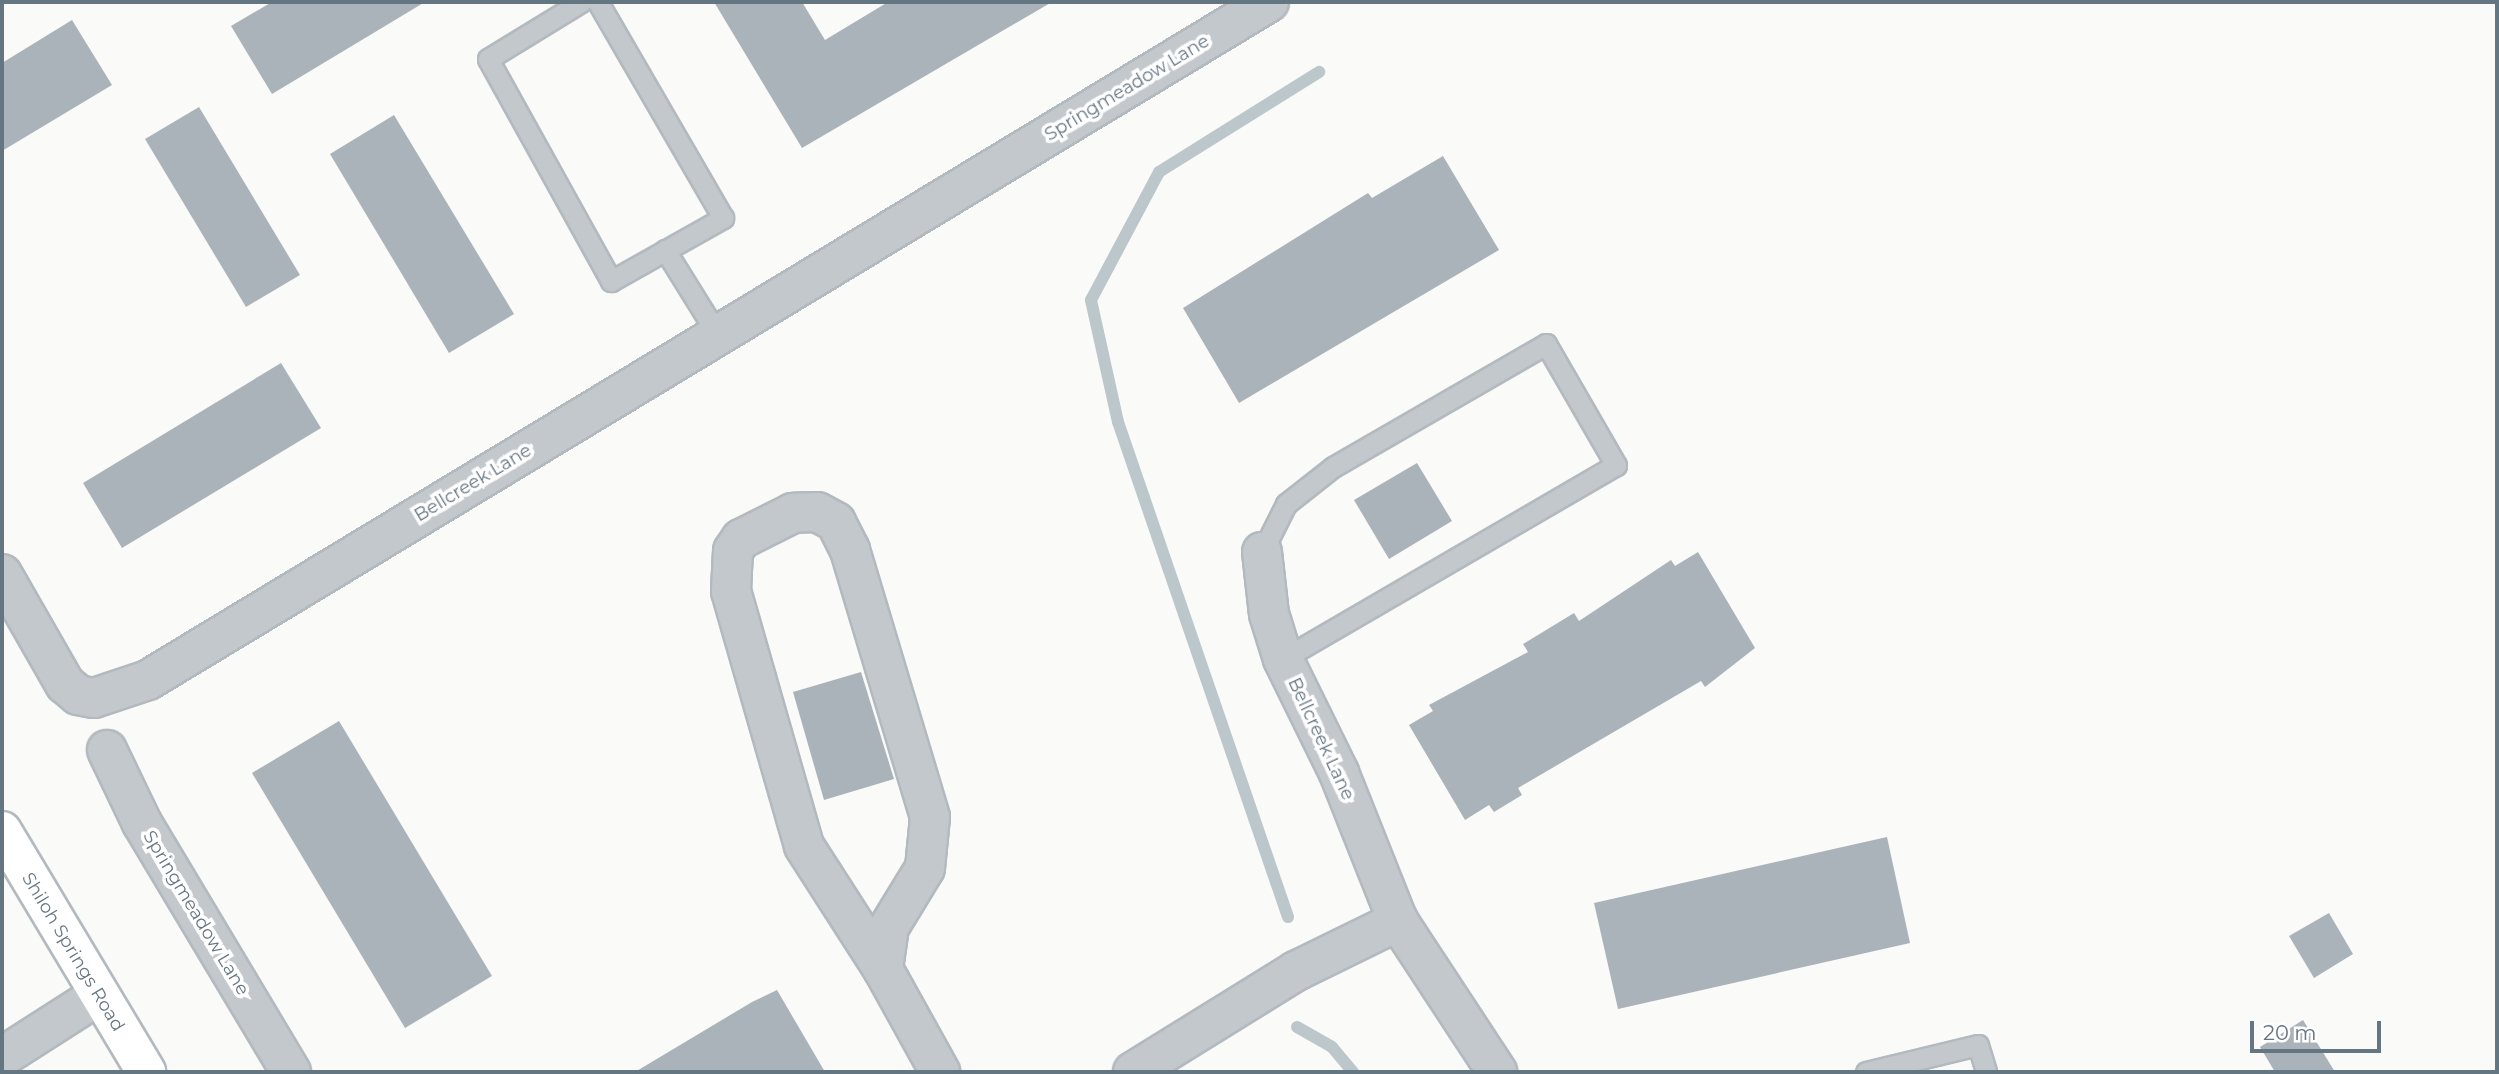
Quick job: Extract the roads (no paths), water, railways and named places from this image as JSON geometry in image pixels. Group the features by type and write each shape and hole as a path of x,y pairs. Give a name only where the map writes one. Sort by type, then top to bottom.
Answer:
{"street":[{"name":"Springmeadow Lane","path":"984,174 1269,2"},
{"name":"Bellcreek Lane","path":"2,574 65,684 78,695 94,698 148,680 984,174"},
{"path":"883,969 889,927 926,868 930,817 850,550 836,522 817,512 793,513 741,539 733,551 731,591 804,846 883,969 940,1072"},
{"name":"Bellcreek Lane","path":"1262,552 1269,614 1283,659 1339,773 1398,921 1497,1072"},
{"name":"Springmeadow Lane","path":"107,750 142,823 284,1070"},
{"name":"Shiloh Springs Road","path":"2,831 146,1072"},
{"path":"1133,1072 1296,971 1398,921"},
{"path":"2,1057 99,995"}],"lane":[{"path":"581,2 488,59 611,281 723,218 598,2"},
{"path":"665,250 718,335"},
{"path":"1262,552 1286,504 1333,467 1546,344 1616,465 1283,659"},
{"path":"1866,1072 1978,1045 1986,1072"}],"waterway":[{"path":"1288,917 1118,422 1091,300 1159,172 1319,72"},
{"path":"1297,1027 1332,1047 1353,1072"}]}
